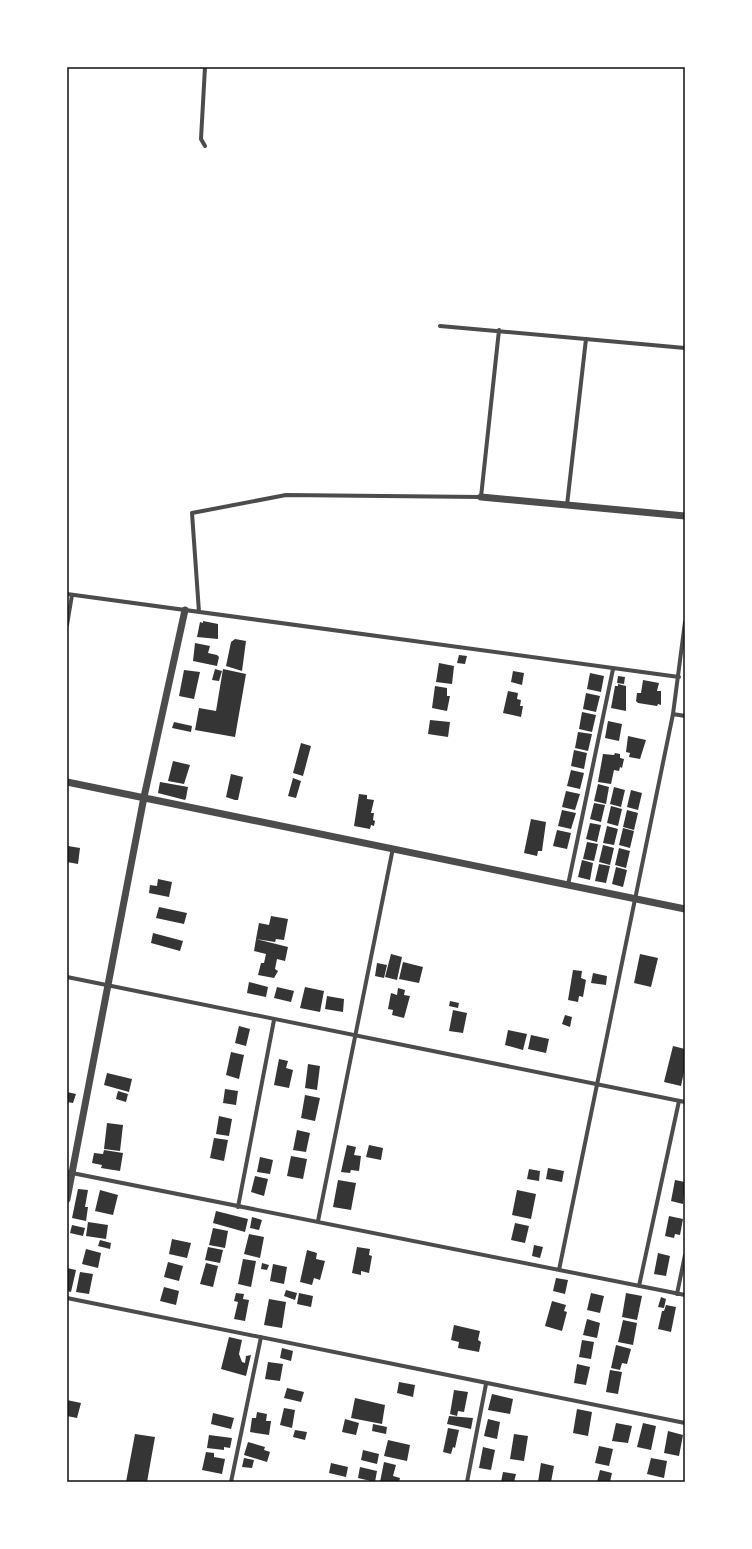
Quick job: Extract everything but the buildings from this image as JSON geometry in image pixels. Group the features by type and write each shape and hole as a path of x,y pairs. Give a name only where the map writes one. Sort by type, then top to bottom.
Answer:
{"street":[{"path":"205,67 201,139 205,146"},
{"path":"440,326 499,330 685,348"},
{"path":"481,497 499,330"},
{"path":"567,505 586,339"},
{"path":"199,612 192,513 286,495 481,497 685,516"},
{"path":"67,594 679,677"},
{"path":"67,625 72,595"},
{"path":"67,1200 70,1172 108,986 144,797 184,610"},
{"path":"559,1270 673,714 685,622"},
{"path":"568,886 613,669"},
{"path":"673,714 685,716"},
{"path":"67,783 144,797 290,829 394,848 568,886 685,909"},
{"path":"318,1222 394,848"},
{"path":"67,977 685,1102"},
{"path":"238,1206 274,1020"},
{"path":"639,1286 679,1101"},
{"path":"70,1172 685,1295"},
{"path":"677,1294 685,1255"},
{"path":"67,1298 486,1384 685,1423"},
{"path":"231,1482 261,1337"},
{"path":"467,1482 486,1384"}]}
